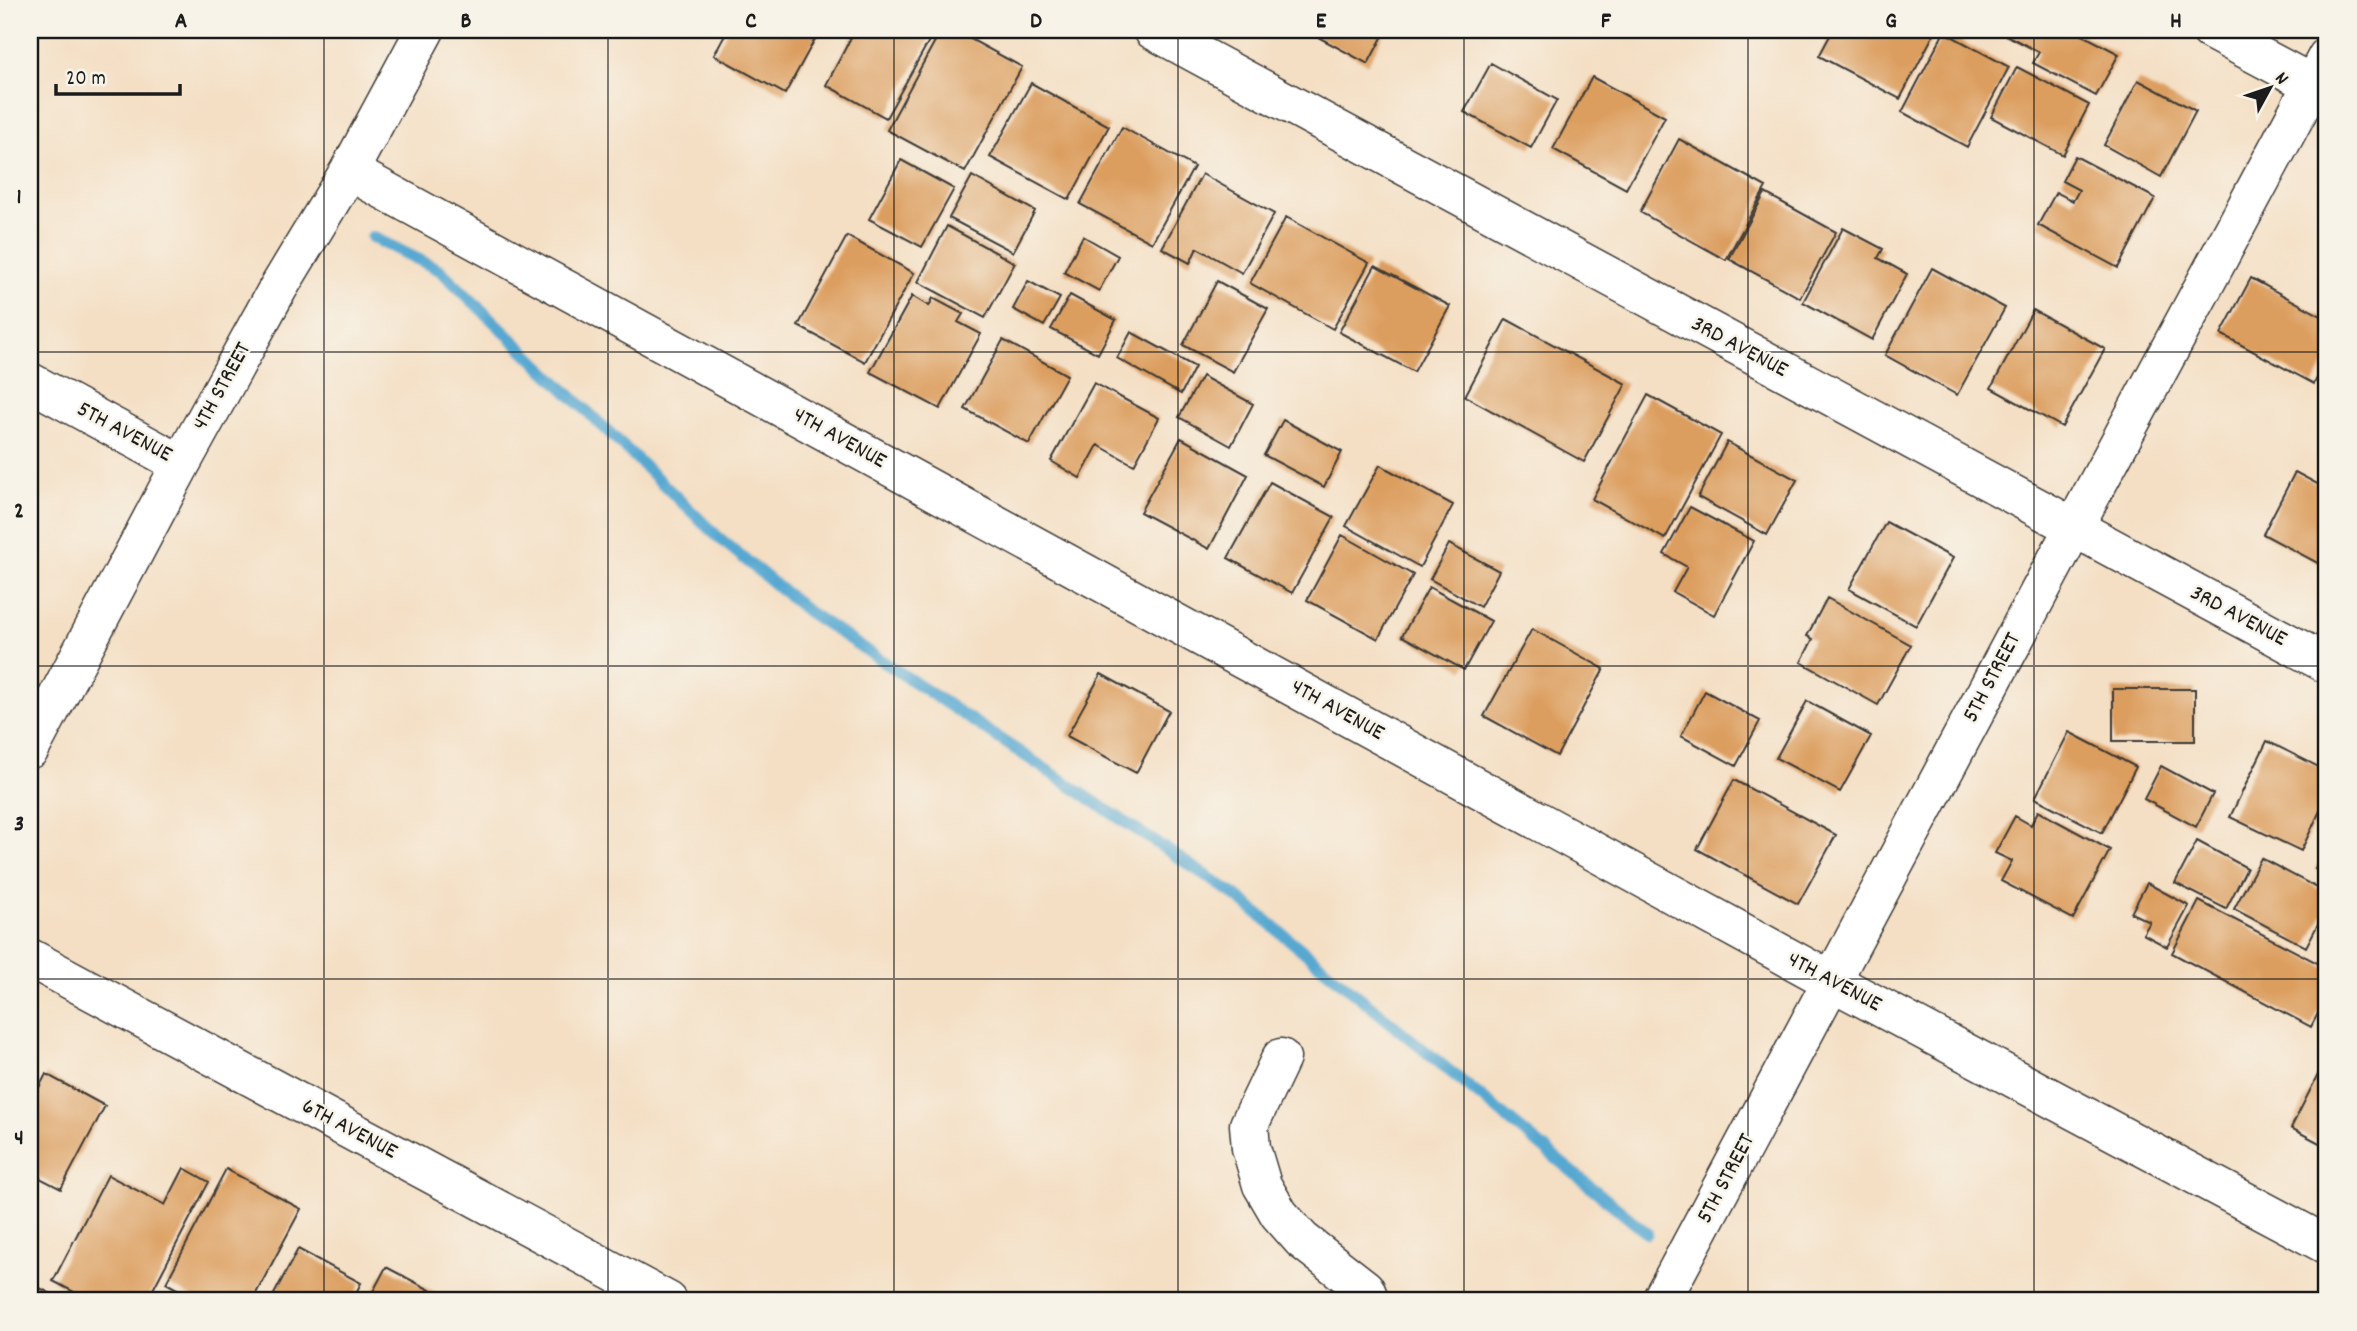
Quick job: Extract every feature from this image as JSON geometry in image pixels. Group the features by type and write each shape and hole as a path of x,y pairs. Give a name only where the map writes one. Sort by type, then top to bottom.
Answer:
{"street":[{"name":"4TH STREET","path":"30,749 181,464 277,290 349,171 425,30"},
{"name":"3RD AVENUE","path":"1153,30 2327,664"},
{"path":"2210,30 2322,78"},
{"name":"5TH STREET","path":"1661,1301 2073,529 2322,78"},
{"name":"4TH AVENUE","path":"349,171 1833,982 2327,1245"},
{"name":"5TH AVENUE","path":"30,382 181,464"},
{"name":"6TH AVENUE","path":"30,958 668,1301"},
{"path":"1281,1058 1249,1125 1251,1148 1262,1185 1279,1214 1302,1240 1365,1289 1370,1301"}],"building":[{"path":"728,30 820,30 785,94 714,55"},
{"path":"855,30 935,30 886,118 826,85"},
{"path":"941,30 954,30 1022,67 965,172 887,130"},
{"path":"1305,30 1386,30 1368,64"},
{"path":"1833,30 1936,30 1900,99 1819,56"},
{"path":"2009,30 2073,30 2119,54 2096,96 2033,63 2039,52 2006,35"},
{"path":"1944,32 2009,67 1967,147 1902,112"},
{"path":"1491,63 1557,100 1531,148 1464,112"},
{"path":"2017,67 2089,105 2063,155 1991,117"},
{"path":"1592,77 1665,117 1626,189 1553,149"},
{"path":"2138,80 2196,111 2161,177 2104,145"},
{"path":"1031,83 1109,126 1069,200 990,157"},
{"path":"1122,127 1194,167 1152,243 1080,204"},
{"path":"1679,139 1766,187 1726,260 1640,212"},
{"path":"2075,156 2155,198 2118,268 2038,225 2056,192 2073,201 2079,190 2062,181"},
{"path":"901,160 954,189 922,247 869,219"},
{"path":"1202,174 1274,214 1242,273 1197,248 1190,263 1162,248"},
{"path":"972,176 1035,211 1013,252 949,218"},
{"path":"1765,193 1836,232 1800,298 1729,259"},
{"path":"1286,217 1369,263 1333,329 1250,283"},
{"path":"947,226 1015,263 985,318 918,282"},
{"path":"1843,228 1883,249 1878,258 1907,274 1872,340 1803,302"},
{"path":"847,236 914,273 865,362 798,326"},
{"path":"1083,236 1118,256 1099,291 1064,272"},
{"path":"1375,266 1450,306 1414,372 1339,332"},
{"path":"1932,268 2005,308 1957,395 1885,355"},
{"path":"2251,278 2327,319 2327,359 2314,384 2221,334"},
{"path":"1028,281 1060,298 1044,326 1013,309"},
{"path":"1217,281 1268,309 1233,372 1183,345"},
{"path":"1070,295 1116,320 1098,354 1051,329"},
{"path":"912,296 929,306 933,298 963,314 958,322 981,334 940,409 870,372"},
{"path":"2033,310 2105,349 2062,427 1991,388"},
{"path":"1506,319 1626,384 1584,462 1465,396"},
{"path":"1131,332 1195,367 1181,394 1117,358"},
{"path":"1003,340 1067,375 1029,444 965,409"},
{"path":"1202,376 1253,404 1231,446 1179,417"},
{"path":"1094,383 1159,418 1134,465 1098,445 1080,478 1051,461"},
{"path":"1648,395 1721,435 1665,539 1592,499"},
{"path":"1283,420 1342,452 1324,487 1264,455"},
{"path":"1181,438 1248,475 1209,549 1140,512"},
{"path":"1727,442 1797,480 1767,535 1698,497"},
{"path":"1380,465 1453,505 1420,567 1346,526"},
{"path":"2295,472 2327,489 2327,568 2263,534"},
{"path":"1270,482 1334,517 1292,593 1228,558"},
{"path":"1690,507 1754,541 1714,615 1673,592 1687,567 1664,554"},
{"path":"1886,522 1953,558 1916,626 1849,589"},
{"path":"1342,535 1413,575 1378,639 1307,600"},
{"path":"1449,544 1499,571 1480,607 1430,579"},
{"path":"1429,587 1491,621 1464,670 1402,636"},
{"path":"1827,598 1911,645 1878,705 1801,662 1813,639 1807,636"},
{"path":"1532,629 1604,669 1557,756 1484,716"},
{"path":"1101,674 1169,711 1136,773 1067,736"},
{"path":"2113,689 2195,689 2195,741 2113,741"},
{"path":"1705,691 1760,721 1736,766 1681,736"},
{"path":"1807,701 1871,736 1840,792 1776,758"},
{"path":"2069,732 2136,767 2102,833 2035,798"},
{"path":"2267,741 2327,771 2327,796 2301,851 2230,817"},
{"path":"2161,766 2213,794 2196,827 2144,799"},
{"path":"1734,780 1836,835 1798,904 1697,849"},
{"path":"2038,811 2110,850 2073,919 2001,881 2012,861 1995,853 2015,816 2031,825"},
{"path":"2197,841 2247,868 2226,909 2175,883"},
{"path":"2327,847 2327,875 2315,869"},
{"path":"2261,858 2327,893 2327,907 2306,947 2234,909"},
{"path":"2147,883 2189,906 2167,947 2143,934 2150,922 2131,913"},
{"path":"2199,901 2327,968 2327,996 2311,1027 2172,953"},
{"path":"2327,1057 2327,1147 2291,1128"},
{"path":"46,1074 105,1106 61,1189 30,1173 30,1105"},
{"path":"184,1168 209,1182 147,1301 91,1301 53,1281 108,1175 165,1205"},
{"path":"226,1169 301,1209 252,1301 199,1301 166,1283"},
{"path":"298,1249 361,1283 352,1301 271,1300"},
{"path":"386,1267 451,1301 368,1301"},
{"path":"30,1283 65,1301 30,1301"}],"waterway":[{"path":"372,237 440,270 717,536 807,611 1235,895 1647,1233"}]}
